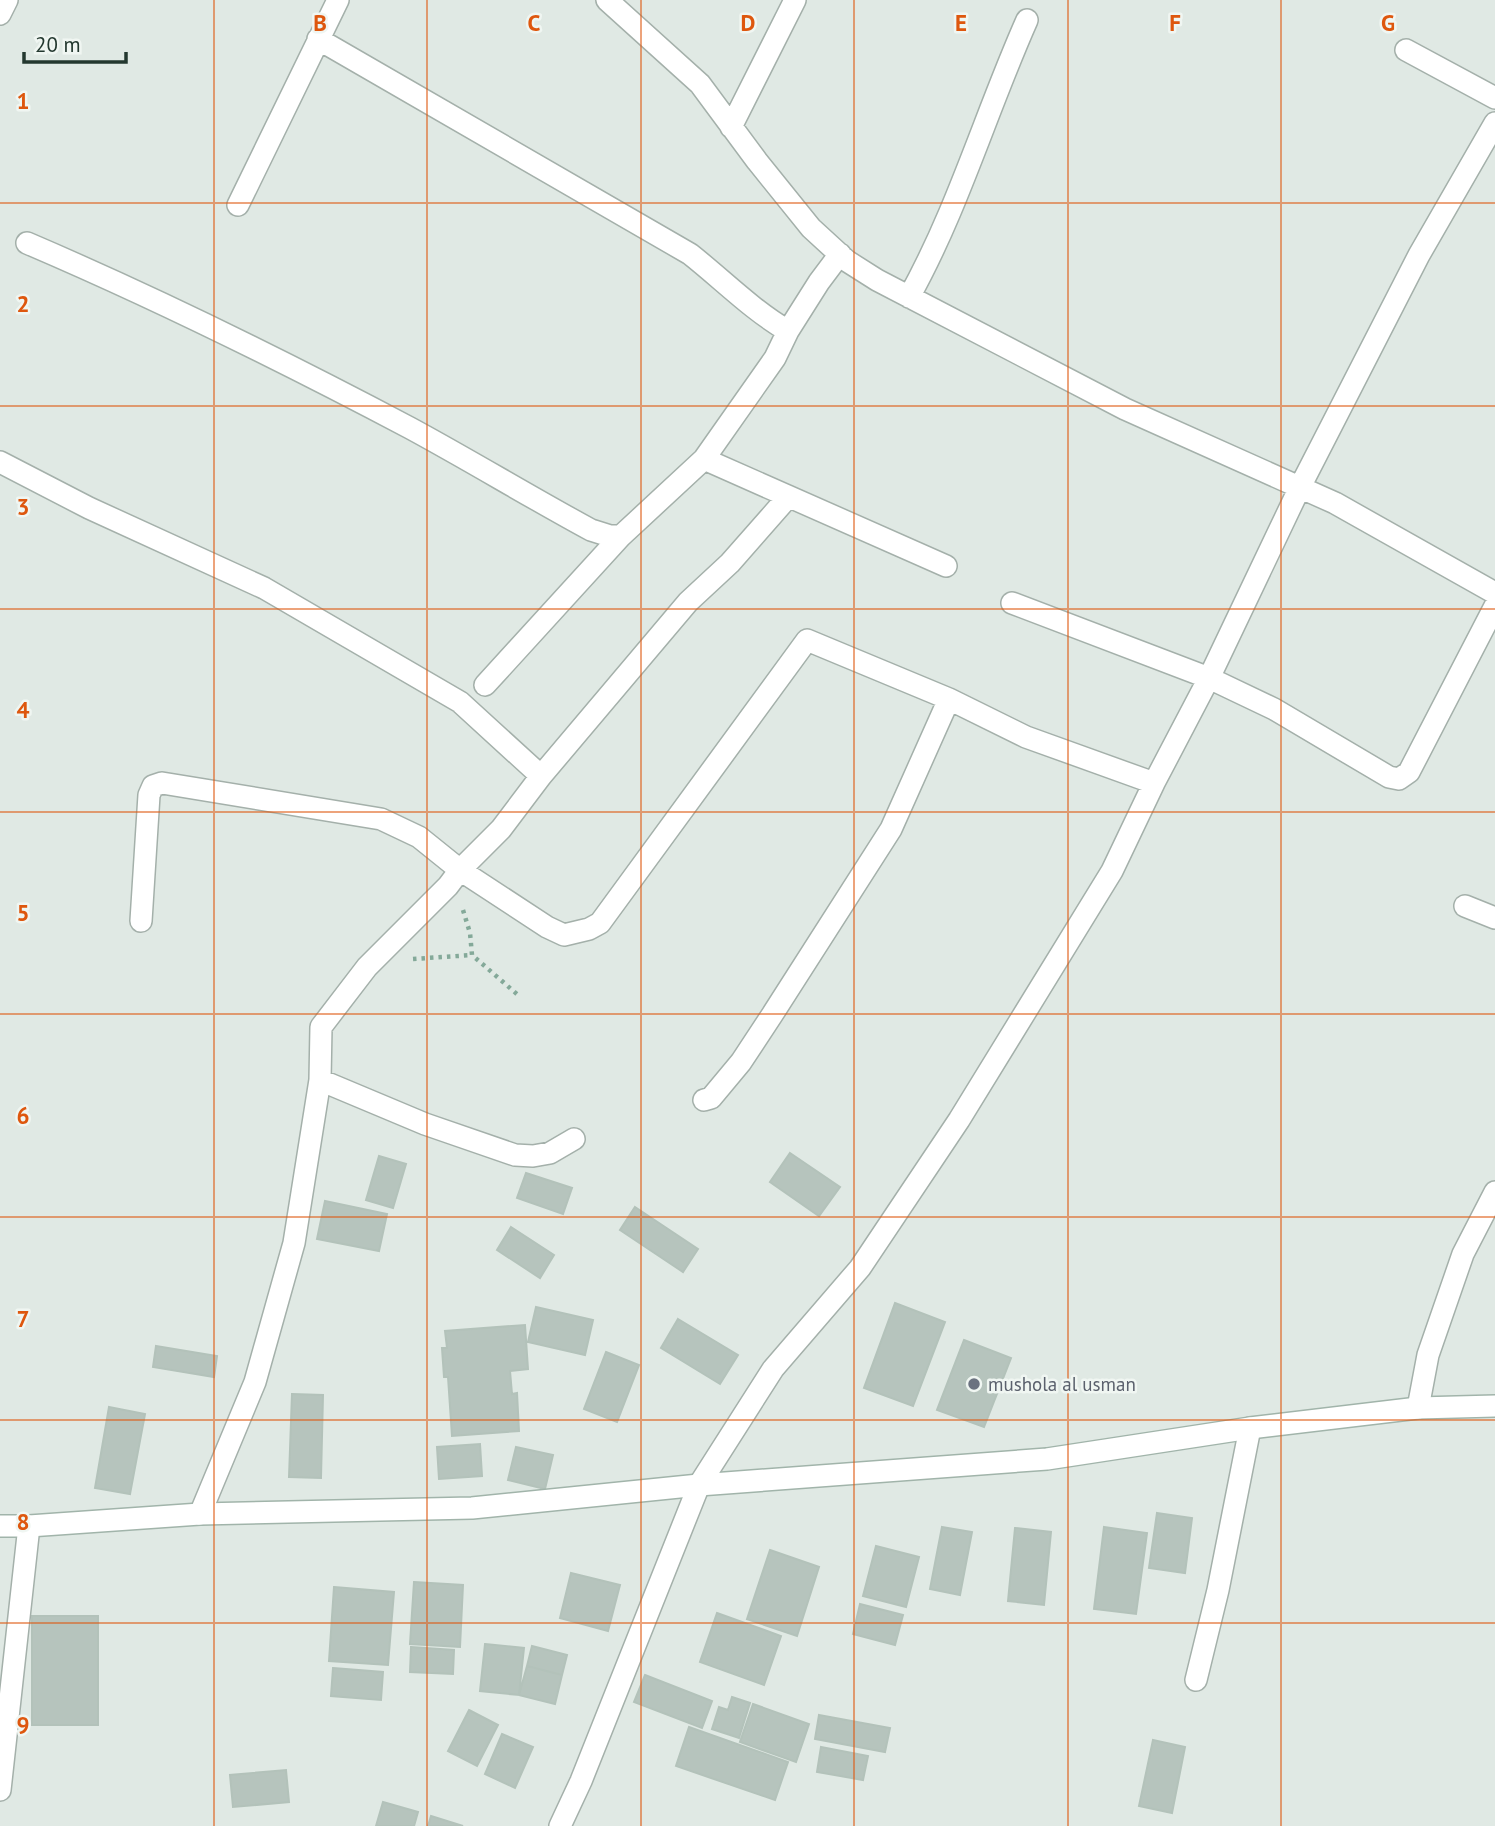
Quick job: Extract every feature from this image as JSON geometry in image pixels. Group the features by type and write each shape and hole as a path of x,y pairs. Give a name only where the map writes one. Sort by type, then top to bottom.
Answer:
{"street":[{"path":"0,14 7,0"},
{"path":"238,205 338,0"},
{"path":"607,0 700,84 811,228 840,254 877,280 1125,409 1335,503 1495,593"},
{"path":"731,127 794,0"},
{"path":"909,297 933,255 965,177 1000,79 1027,20"},
{"path":"318,40 690,254 731,286 762,316 788,331"},
{"path":"1406,50 1495,99"},
{"path":"560,1826 586,1769 699,1485 773,1369 860,1268 959,1121 1112,871 1209,678 1300,487 1419,255 1495,123"},
{"path":"27,243 220,330 411,429 591,530 610,536 621,536"},
{"path":"485,685 621,536 704,459 775,358 818,282 840,254"},
{"path":"704,459 946,566"},
{"path":"0,462 89,508 276,594 460,702 541,776"},
{"path":"201,1514 255,1382 293,1243 320,1080 321,1027 374,960 501,829 541,776 688,602 730,563 788,497"},
{"path":"1012,603 1209,678 1274,709 1389,777 1399,779 1409,772 1495,606"},
{"path":"141,921 149,795 153,786 162,783 380,819 419,837 454,878 547,927 564,935 589,929 600,923 807,640 949,699 1026,737 1154,783"},
{"path":"704,1100 711,1098 741,1062 891,830 949,699"},
{"path":"1465,906 1495,918"},
{"path":"320,1080 425,1124 515,1155 550,1153 574,1139"},
{"path":"1418,1408 1428,1355 1463,1254 1495,1192"},
{"path":"0,1526 201,1514 472,1508 699,1485 1047,1459 1250,1428 1418,1408 1495,1406"},
{"path":"1196,1681 1221,1576 1250,1428"},
{"path":"0,1790 29,1526"}],"path":[{"path":"454,878 465,914 472,954 518,995"},
{"path":"374,960 472,954"}],"building":[{"path":"790,1153 840,1187 819,1216 770,1182"},
{"path":"379,1156 406,1164 393,1208 366,1200"},
{"path":"526,1173 572,1188 563,1214 517,1198"},
{"path":"325,1201 387,1214 379,1251 317,1239"},
{"path":"635,1207 698,1249 683,1272 620,1230"},
{"path":"511,1227 554,1255 540,1278 497,1250"},
{"path":"895,1303 945,1322 913,1406 864,1388"},
{"path":"536,1307 593,1320 585,1355 528,1342"},
{"path":"678,1319 738,1355 720,1384 661,1348"},
{"path":"525,1325 528,1369 510,1371 512,1394 517,1393 519,1431 452,1436 448,1377 444,1377 442,1348 447,1348 445,1331"},
{"name":"mushola al usman","path":"964,1340 1011,1358 984,1427 937,1410"},
{"path":"156,1346 217,1356 214,1377 153,1367"},
{"path":"606,1352 639,1365 617,1422 584,1409"},
{"path":"292,1394 323,1395 321,1478 289,1477"},
{"path":"109,1407 145,1414 130,1494 95,1488"},
{"path":"480,1444 482,1476 439,1479 437,1447"},
{"path":"516,1447 553,1455 545,1489 508,1480"},
{"path":"1157,1513 1192,1518 1185,1573 1149,1568"},
{"path":"942,1527 972,1532 960,1595 930,1589"},
{"path":"1104,1527 1147,1533 1136,1614 1094,1609"},
{"path":"1015,1528 1051,1532 1044,1605 1008,1601"},
{"path":"876,1546 919,1557 906,1607 863,1596"},
{"path":"770,1550 819,1567 797,1636 747,1619"},
{"path":"571,1573 620,1585 608,1631 560,1618"},
{"path":"414,1582 463,1585 460,1647 410,1644"},
{"path":"334,1587 394,1592 388,1665 329,1661"},
{"path":"860,1604 903,1615 895,1645 853,1634"},
{"path":"717,1613 781,1636 764,1685 700,1662"},
{"path":"32,1616 98,1616 98,1725 32,1725"},
{"path":"485,1644 524,1648 519,1695 480,1691"},
{"path":"532,1646 567,1655 562,1675 527,1666"},
{"path":"411,1647 454,1650 453,1674 410,1672"},
{"path":"527,1666 562,1675 555,1704 519,1695"},
{"path":"333,1668 383,1672 381,1700 331,1696"},
{"path":"645,1675 712,1701 702,1728 634,1702"},
{"path":"732,1697 750,1703 739,1738 712,1729 719,1707 728,1710"},
{"path":"753,1704 809,1724 796,1762 740,1742"},
{"path":"469,1710 498,1725 477,1766 448,1751"},
{"path":"819,1715 890,1728 885,1752 815,1739"},
{"path":"689,1727 788,1762 775,1800 676,1766"},
{"path":"502,1734 533,1747 515,1788 485,1774"},
{"path":"1153,1740 1185,1747 1172,1813 1139,1806"},
{"path":"821,1747 868,1756 863,1780 817,1772"},
{"path":"286,1770 289,1802 233,1807 230,1775"},
{"path":"383,1802 418,1812 414,1826 376,1826"},
{"path":"431,1816 463,1826 428,1826"}],"place":[{"name":"mushola al usman","path":"974,1384"}]}
